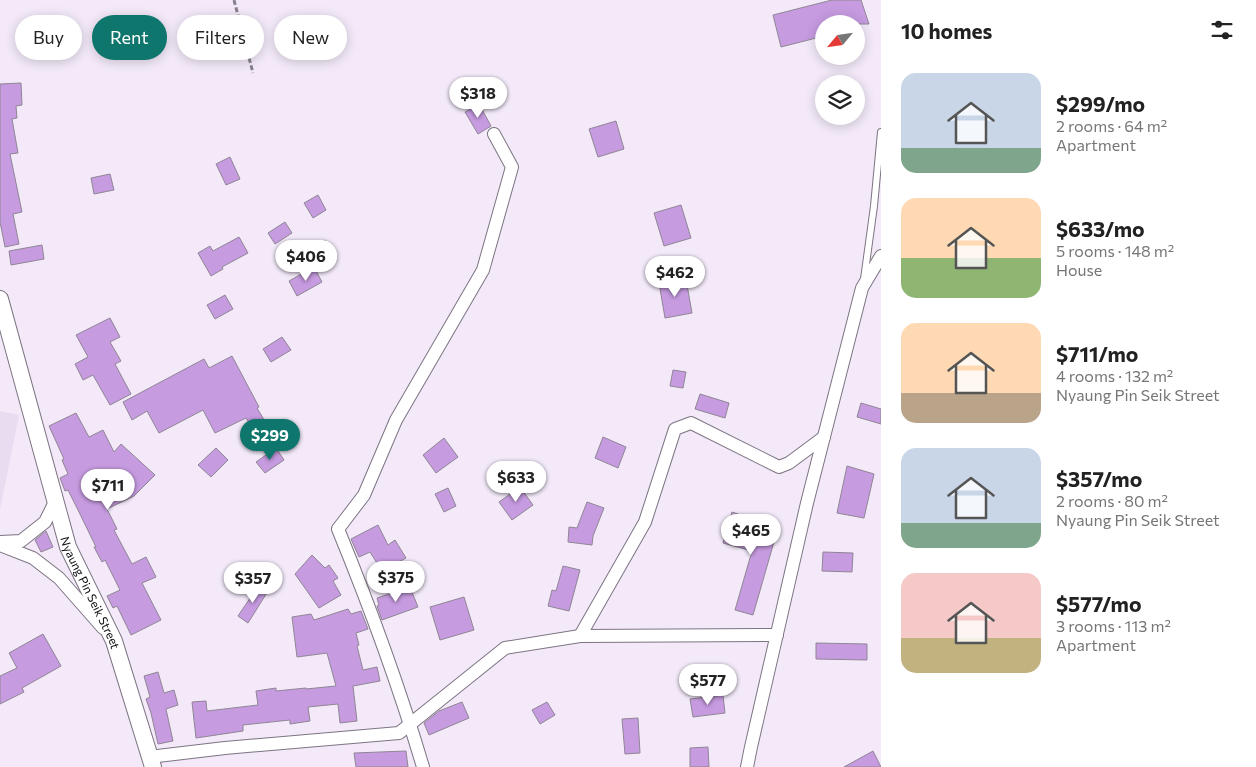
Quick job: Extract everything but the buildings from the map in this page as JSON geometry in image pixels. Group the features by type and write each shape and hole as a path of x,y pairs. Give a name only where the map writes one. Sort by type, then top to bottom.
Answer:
{"street":[{"path":"423,767 370,606 338,529 364,495 396,420 484,270 512,167 494,134"},
{"path":"747,767 776,635 862,288 881,256"},
{"name":"Nyaung Pin Seik Street","path":"0,299 54,502 68,547 114,641 151,762"},
{"path":"580,636 645,522 675,429 691,423 779,467 824,437"},
{"path":"0,544 21,541 45,522 54,502"},
{"path":"0,544 33,558 59,578 114,641"},
{"path":"151,762 225,748 399,733 505,648 580,636 776,635"}],"lane":[{"path":"862,288 874,206 881,132"}],"path":[{"path":"234,0 253,73"}],"shaded area":[{"path":"0,411 19,415 0,509"}]}
